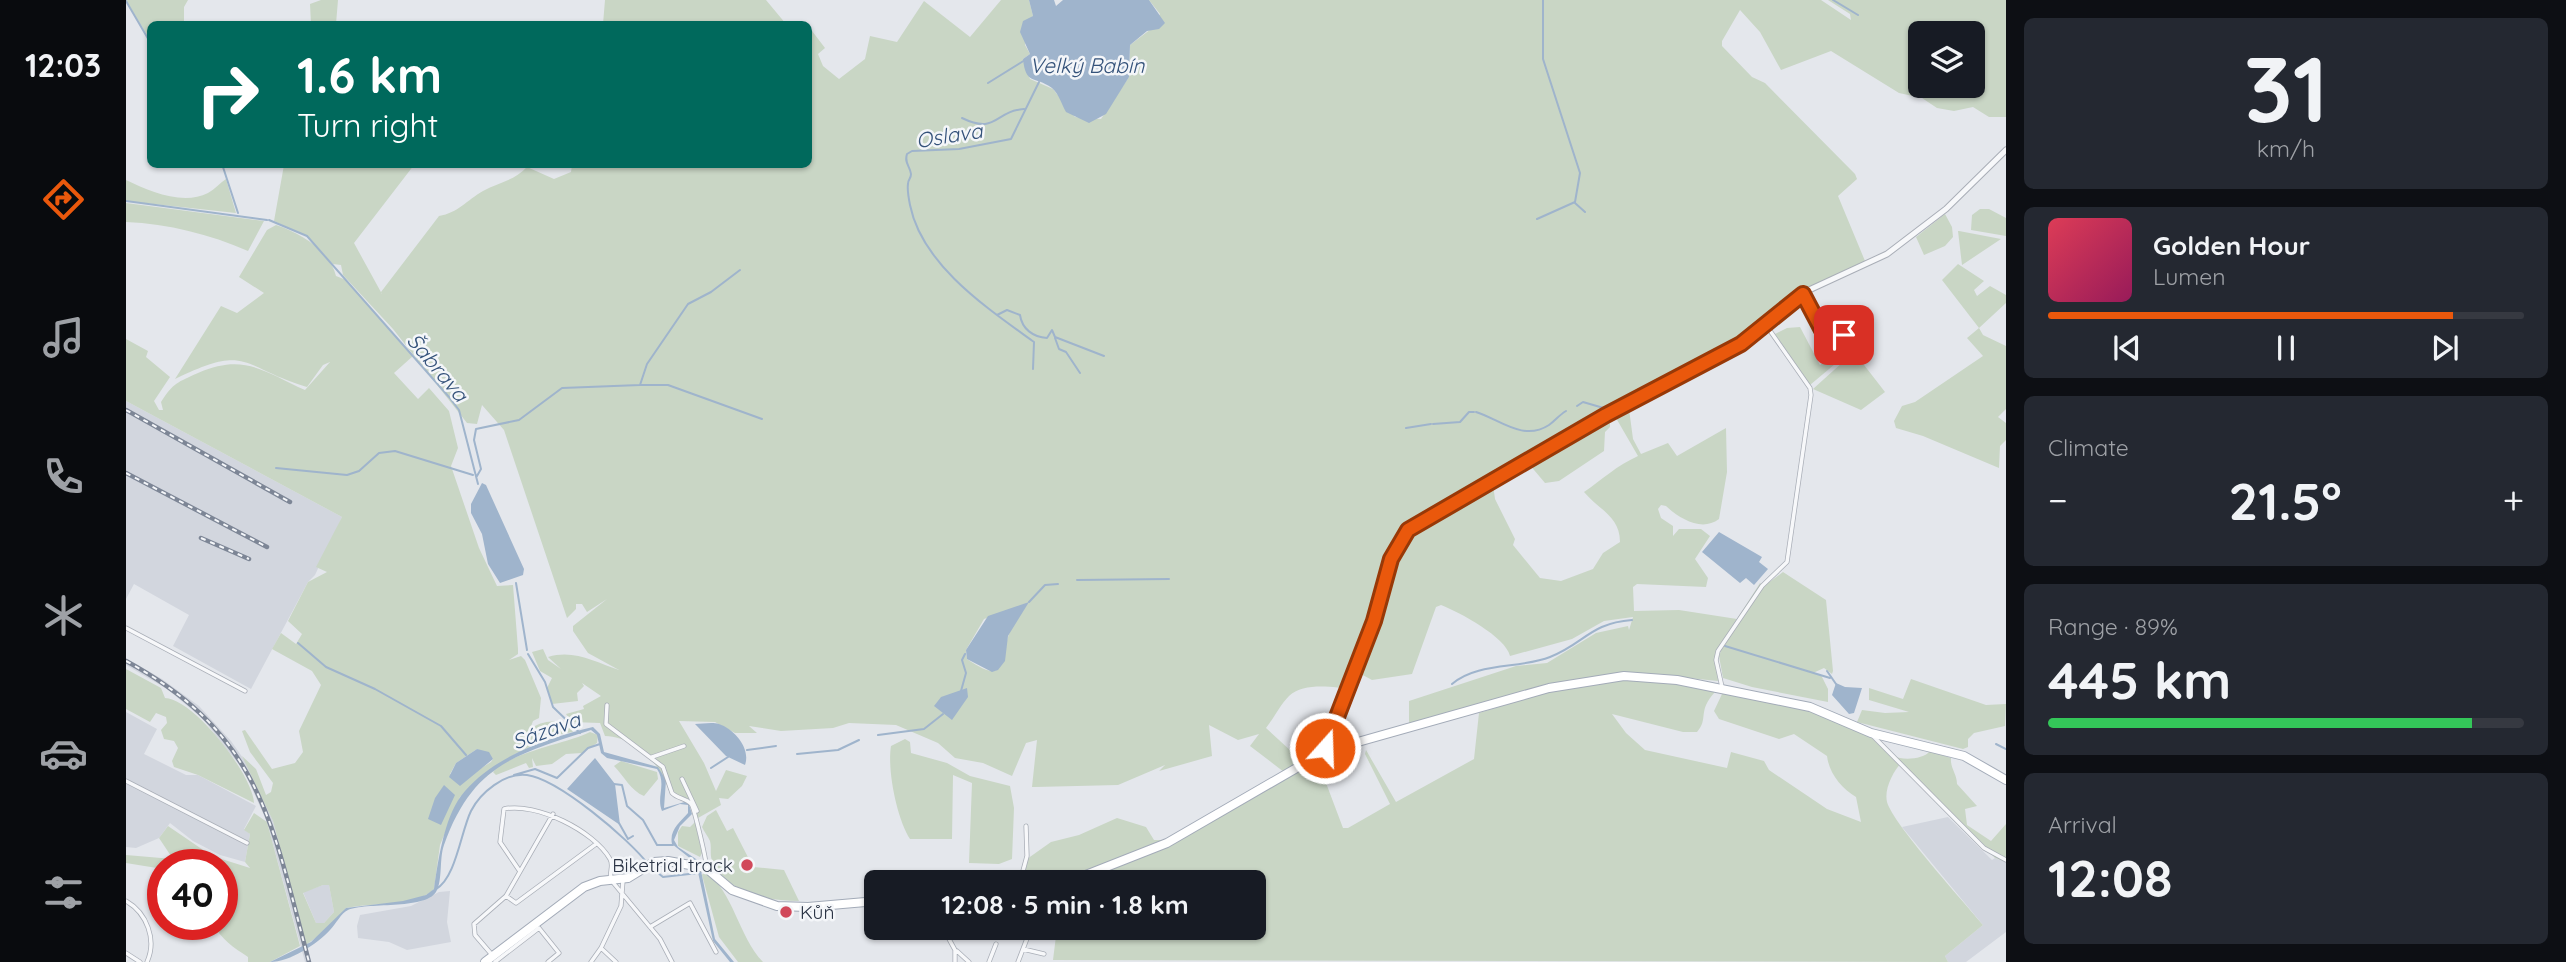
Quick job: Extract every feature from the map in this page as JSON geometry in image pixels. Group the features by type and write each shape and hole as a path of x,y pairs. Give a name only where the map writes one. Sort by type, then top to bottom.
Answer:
{"main road":[{"path":"1098,870 1167,843 1326,751 1549,688 1637,676 1810,707 1871,733 1965,756 2006,780"},
{"path":"485,962 494,959 576,892 590,884 623,880 649,865 668,861 701,867 732,890 777,906 864,902"}],"street":[{"path":"1326,751 1326,744 1374,621 1391,559 1408,530 1609,413 1741,344 1803,294 1887,254 1946,209 2006,150"},
{"path":"1803,294 1822,330 1830,336 1852,332"},
{"path":"1721,689 1718,652 1762,586 1787,562 1811,396 1810,388 1766,324"},
{"path":"126,628 245,691"},
{"path":"607,705 606,724 663,767 672,793 690,802 697,813"},
{"path":"1871,733 1984,848 2006,860"},
{"path":"652,757 684,746"},
{"path":"682,779 696,804 697,832 708,863 701,867"},
{"path":"126,781 247,844"},
{"path":"519,870 500,842 504,809 553,814 596,844 612,861 611,880 649,927 672,962"},
{"path":"548,962 559,953 539,928 494,959 475,935 474,924 506,896 553,814"},
{"path":"1023,870 1027,856 1026,826"},
{"path":"506,896 516,904 596,844"},
{"path":"590,962 601,948 621,906 623,880"},
{"path":"126,901 137,909 149,928 151,950 147,962"},
{"path":"649,927 690,903 716,952"},
{"path":"950,940 955,950 968,962"},
{"path":"1018,962 1026,940"},
{"path":"989,962 996,944"},
{"path":"601,948 616,962"},
{"path":"1023,949 1044,954"},
{"path":"955,950 955,962"},
{"path":"126,953 141,962"}],"shaded area":[{"path":"126,401 342,517 315,575 308,582 251,689 173,646 189,615 134,584 126,599"},
{"path":"126,658 162,679 199,706 231,741 250,768 273,821 311,962 305,962 267,822 244,771 202,718 167,689 126,665"},
{"path":"126,712 157,729 144,754 186,775 198,775 256,806 244,829 250,834 245,862 238,860 238,849 208,849 170,823 159,838 136,848 126,847"},
{"path":"1948,817 1992,860 1995,858 2006,862 2006,932 1966,962 1948,962 1945,956 1983,925 1902,827"},
{"path":"329,885 334,912 324,923 316,923 303,892"},
{"path":"450,891 447,922 451,942 407,950 389,942 358,938 360,915 411,906 439,892"}],"green space":[{"path":"126,0 188,0 184,7 184,21 147,21 147,35"},
{"path":"321,0 338,0 336,21 311,21 310,4"},
{"path":"605,0 766,0 784,21 603,21"},
{"path":"1001,0 1029,0 1033,16 1026,21 1025,45 1030,54 1023,59 1030,79 1053,89 1075,117 1101,119 1129,77 1130,45 1151,29 1160,14 1149,0 1821,0 1851,20 1850,14 1828,0 2006,0 2006,117 1989,117 1973,107 1954,111 1937,108 1922,98 1985,98 1985,21 1908,21 1908,95 1899,93 1831,51 1781,70 1760,32 1740,10 1722,41 1722,46 1752,77 1765,83 1855,174 1857,179 1838,196 1865,261 1800,293 1738,342 1610,409 1610,427 1605,432 1604,451 1559,481 1545,483 1529,464 1499,478 1493,485 1495,499 1515,539 1513,545 1540,578 1561,581 1593,569 1603,553 1620,542 1613,520 1584,492 1616,468 1638,456 1616,418 1629,409 1633,439 1641,454 1668,443 1677,456 1726,428 1727,472 1719,519 1712,523 1698,524 1684,519 1666,506 1661,505 1658,509 1661,518 1673,526 1673,536 1679,529 1701,529 1710,536 1695,559 1708,578 1706,587 1637,584 1633,587 1634,611 1679,610 1737,619 1760,583 1764,586 1783,572 1826,600 1833,671 1832,674 1824,668 1813,673 1821,675 1828,689 1828,702 1752,687 1723,678 1719,656 1722,648 1716,654 1718,681 1629,672 1556,684 1409,725 1409,701 1516,666 1547,663 1596,633 1628,626 1629,630 1633,617 1604,621 1572,639 1510,656 1507,649 1491,633 1441,605 1436,607 1412,674 1372,680 1359,673 1351,689 1310,687 1289,696 1266,728 1302,761 1284,772 1250,746 1259,734 1238,740 1209,725 1212,756 1159,771 1165,765 1118,785 1032,787 1037,740 1026,743 1012,776 983,763 955,758 938,743 896,725 849,723 833,728 781,731 749,726 757,733 735,733 715,722 679,721 704,763 716,791 726,770 747,776 742,786 728,799 719,798 721,805 698,818 689,803 670,793 661,772 646,754 627,741 605,736 600,723 572,722 566,714 584,709 583,706 601,696 582,683 584,686 577,693 578,701 552,704 547,688 552,678 540,671 532,652 543,649 548,660 561,669 548,657 576,655 619,670 588,653 573,631 573,626 607,599 587,612 582,604 576,604 576,609 567,618 504,430 482,405 477,424 467,423 393,329 343,275 341,265 333,264 306,236 274,221 283,168 412,168 354,243 382,294 439,216 457,209 483,191 512,178 526,168 554,179 571,172 572,168 812,168 812,31 825,48 818,54 823,66 839,79 865,59 870,36 897,42 924,1 970,37","holes":["1023,606 1009,633 1001,664 994,671 988,670 967,659 966,650 984,619"]},
{"path":"226,179 236,213 126,201 126,180 166,196 188,198 208,193"},
{"path":"126,203 264,221 248,251 188,231 126,222"},
{"path":"1980,209 1989,209 2006,218 2006,236 1971,230 1972,215"},
{"path":"1945,214 1952,227 1953,237 1945,246 1924,255 1916,237"},
{"path":"276,225 286,228 321,251 336,276 346,280 413,356 394,373 418,399 429,388 449,411 458,448 451,466 479,548 497,586 513,585 518,654 509,660 521,656 525,660 541,698 539,718 533,721 530,729 541,724 559,722 573,732 555,735 515,754 460,797 440,845 434,889 405,901 346,908 329,928 306,945 273,821 242,756 256,769 266,795 271,792 273,783 250,752 242,731 245,730 272,769 295,763 303,752 299,731 321,685 312,671 272,649 281,633 296,644 302,634 288,621 308,582 327,572 316,567 342,517 126,401 126,339 148,351 146,357 170,377 154,401 159,410 163,410 161,402 176,384 214,367 253,367 305,390 330,362 323,365 307,387 255,366 231,360 199,368 175,379 221,306 237,313 264,293 239,277 267,230","holes":["477,749 493,759 491,762 475,772 450,774 456,763","329,885 334,912 324,923 316,923 303,893"]},
{"path":"1959,231 2001,239 1962,265"},
{"path":"1958,264 1984,281 1974,290 1977,296 1990,286 2006,295 2006,303 1979,328 1942,280"},
{"path":"1800,327 1820,365 1836,353 1841,359 1810,385 1775,334 1787,328"},
{"path":"1979,328 1983,335 2006,346 2006,409 1998,417 2006,423 2006,440 2000,446 1999,468 1923,436 1896,428 1894,421 1902,406 1915,402 1983,356 1967,338"},
{"path":"1854,352 1885,392 1861,410 1813,389"},
{"path":"126,669 161,688 165,698 177,702 206,724 244,775 254,803 198,775 174,767 172,761 178,748 174,741 164,739 161,730 167,723 166,717 156,713 150,722 126,709"},
{"path":"1625,679 1658,681 1715,692 1706,704 1697,732 1683,732 1612,714 1626,733 1645,750 1727,768 1731,752 1764,761 1769,770 1827,809 1861,822 1856,797 1837,780 1827,756 1794,734 1779,739 1719,719 1714,711 1722,694 1739,694 1777,701 1816,713 1865,733 1900,758 1916,758 1930,751 1951,758 1957,784 1977,806 1965,809 1967,825 1991,841 2006,824 2006,862 1995,858 1901,763 1890,781 1887,802 1915,845 1983,925 1945,956 1948,962 1053,960 1056,940 1266,940 1266,870 1108,870 1163,849 1317,759 1343,828 1348,828 1390,804 1365,754 1366,750 1396,802 1474,759 1479,713 1554,690"},
{"path":"1911,679 1986,705 2006,704 2005,726 1974,733 1968,739 1968,747 1963,749 1857,722 1862,710 1909,712 1869,700 1869,688 1903,699"},
{"path":"590,732 598,735 597,743 582,753 566,754 552,764 536,766 532,758 533,767 529,768 526,763 496,775 493,772 512,759"},
{"path":"905,739 910,742 911,753 947,763 970,776 1010,786 1014,808 1012,859 999,864 969,863 972,783 953,775 952,839 910,839 897,807 890,768 891,746"},
{"path":"621,761 657,772 658,779 644,796 631,787 614,766"},
{"path":"716,810 727,831 733,828 753,867 784,870 799,901 751,894 720,874 713,863 710,841 702,827 707,816"},
{"path":"254,813 267,822 300,946 270,962 248,962 248,957 225,940 238,940 238,864 250,868 245,862 250,834 244,830"},
{"path":"1117,818 1146,827 1154,840 1163,840 1131,857 1096,870 1025,870 1027,859 1051,842 1079,835"},
{"path":"695,822 702,853 700,857 678,846 678,832 682,826 690,827"},
{"path":"168,826 202,849 166,849 159,838"},
{"path":"126,855 147,857 147,866 126,863"},
{"path":"705,871 723,890 747,940 763,962 738,962 719,937 702,875"}],"water":[{"name":"Velký Babín","path":"1029,0 1054,0 1056,6 1063,0 1149,0 1165,23 1159,29 1147,31 1130,45 1129,77 1106,114 1089,123 1066,112 1052,88 1032,79 1026,73 1023,59 1030,54 1020,32 1023,21 1033,16"},
{"path":"482,483 486,485 524,569 523,575 500,583 488,564 482,534 471,513 471,504"},
{"path":"1719,532 1762,557 1759,562 1768,569 1754,585 1746,578 1740,583 1702,552"},
{"path":"1029,602 1008,636 1005,661 998,670 992,672 967,659 966,650 988,616"},
{"path":"1836,683 1845,687 1862,688 1854,713 1849,714 1832,695"},
{"path":"967,688 968,697 952,720 934,706 941,697"},
{"path":"716,723 730,730 740,740 746,752 745,765 726,756 695,724"},
{"path":"593,727 600,734 604,752 658,767 666,780 664,808 688,801 692,814 680,826 674,840 678,847 699,861 715,939 734,962 730,962 713,941 696,863 672,844 674,830 688,813 688,805 680,804 662,811 661,780 657,769 607,758 601,753 597,735 591,730 519,756 500,766 483,780 469,796 456,818 444,845 438,887 430,898 348,910 311,946 294,956 270,962 311,942 346,908 403,901 426,895 434,889 450,816 473,782 521,751"},
{"path":"477,749 489,752 493,759 460,786 449,777 456,763"},
{"path":"595,758 615,784 620,825 567,789"},
{"path":"444,785 455,795 441,825 428,819 435,798"}],"waterway":[{"path":"1537,219 1575,202 1580,173 1543,59 1543,0"},
{"path":"1833,0 1858,15"},
{"path":"126,1 147,37"},
{"path":"988,83 1025,60"},
{"name":"Oslava","path":"1033,369 1034,342 977,300 942,266 928,247 917,227 910,205 908,181 911,174 906,157 912,151 959,149 1011,139 1039,82"},
{"path":"962,118 973,123 989,123 1024,109"},
{"path":"223,168 238,213"},
{"name":"Šabrava","path":"126,201 267,220"},
{"path":"1575,203 1585,212"},
{"name":"Šabrava","path":"269,220 307,236 449,397 459,410 478,484"},
{"path":"477,476 481,469 474,440 476,429 519,420 562,388 640,385 647,364 688,304 711,292 740,270"},
{"path":"997,315 1007,310 1020,315 1026,328 1037,336 1047,338 1052,330 1055,337 1104,356"},
{"path":"1055,338 1059,349 1066,352 1080,373"},
{"path":"640,385 668,385 762,419"},
{"path":"1577,406 1583,402 1607,409"},
{"path":"1476,412 1511,428 1530,431 1549,425 1566,411"},
{"path":"1433,424 1460,422 1469,412 1474,412"},
{"path":"1406,428 1431,424"},
{"path":"276,468 347,475 359,471 379,453 395,451 473,475"},
{"path":"1077,580 1169,579"},
{"name":"Šabrava","path":"516,583 527,650"},
{"path":"1029,602 1045,585 1058,584"},
{"path":"1452,684 1474,672 1550,657 1606,625 1632,620"},
{"path":"298,643 326,667 375,689 441,726 466,755"},
{"path":"1725,646 1830,678"},
{"name":"Šabrava","path":"528,654 545,682 553,707 580,733"},
{"path":"961,691 966,673 962,660 965,654"},
{"path":"1827,671 1836,684"},
{"path":"878,735 924,729 943,714"},
{"path":"797,754 838,750 859,740"},
{"path":"514,775 535,769 557,778 588,748 600,744"},
{"path":"1996,744 2006,749"},
{"path":"747,750 776,746"},
{"path":"711,768 728,757"},
{"path":"436,889 443,883 453,865 475,804 494,785 519,775 540,779 574,798 610,826 648,864"},
{"path":"614,784 622,785 627,806 643,820 657,845 673,845"},
{"path":"619,823 628,839 633,836"},
{"path":"652,868 663,877 698,873"}],"railway":[{"path":"126,410 290,502"},
{"path":"126,473 267,547"},
{"path":"201,538 249,559"},
{"path":"126,661 171,690 207,720 234,752 255,788 271,826 309,962"}],"place":[{"name":"Biketrial track","path":"747,865"},
{"name":"Kůň","path":"786,912"}],"route":[{"path":"1325,748 1382,599 1391,559 1408,530 1606,415 1741,344 1803,294 1822,330 1830,336 1844,335"}],"water label":[{"name":"Sázava","path":"546,730"}]}
